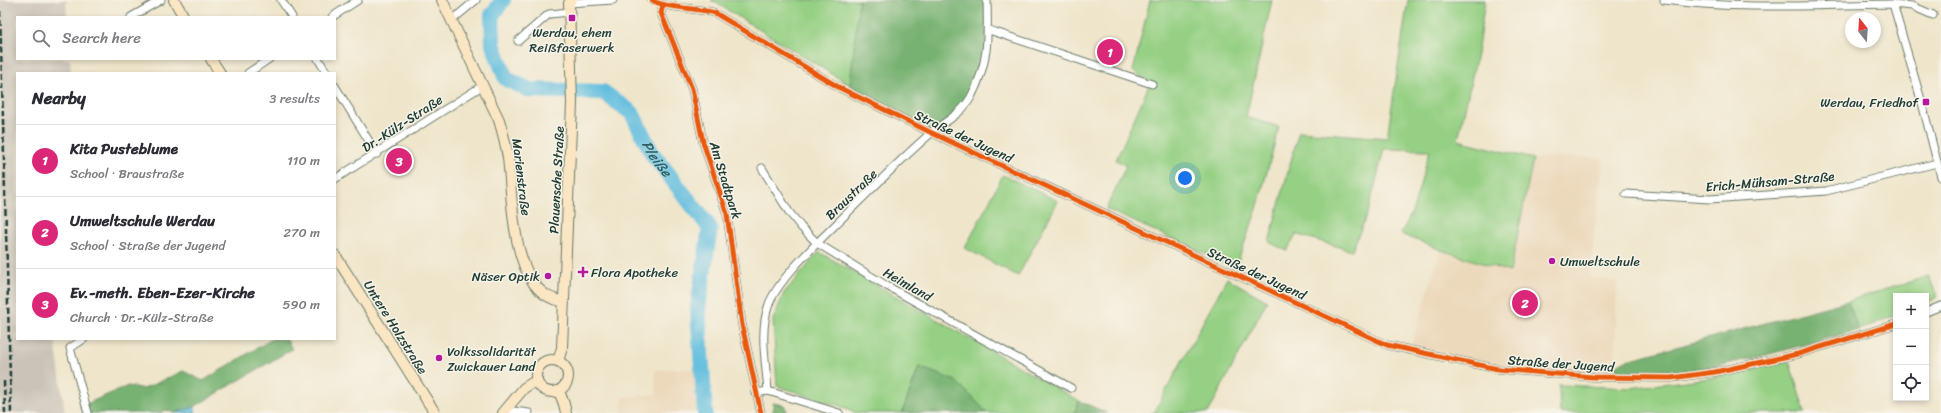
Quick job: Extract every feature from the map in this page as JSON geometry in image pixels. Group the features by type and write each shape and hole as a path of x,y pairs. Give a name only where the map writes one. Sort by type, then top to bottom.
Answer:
{"street":[{"path":"133,16 160,0"},
{"path":"174,0 183,16"},
{"path":"281,0 291,16"},
{"path":"334,16 358,0"},
{"name":"Marienstraße","path":"442,0 499,120 505,138 516,239 526,270 533,282 548,296 554,300 563,301"},
{"path":"451,21 476,0"},
{"path":"518,41 549,14 570,5 613,0"},
{"name":"Straße der Jugend","path":"652,0 663,5 704,9 715,13 840,88 932,133 1387,346 1498,369 1594,377 1671,378 1715,372 1798,354 1893,325"},
{"name":"Braustraße","path":"768,391 764,328 769,303 784,281 817,243 932,133 957,114 970,98 986,57 989,30 987,0"},
{"path":"1664,0 1692,4 1808,2 1893,4 1912,6 1933,15"},
{"path":"1893,4 1922,103 1941,177"},
{"name":"Plauensche Straße","path":"558,361 562,348 572,103 570,5"},
{"name":"Am Stadtpark","path":"663,5 661,13 692,89 704,142 727,214 742,325 760,413"},
{"path":"989,30 1152,84"},
{"path":"212,60 219,72"},
{"path":"250,72 268,60"},
{"path":"319,60 326,72"},
{"name":"Dr.-Külz-Straße","path":"336,179 482,86"},
{"path":"336,88 377,154"},
{"name":"Erich-Mühsam-Straße","path":"1626,194 1710,199 1826,191 1937,163"},
{"name":"Heimland","path":"762,168 789,212 817,243 887,286 1071,388"},
{"name":"Untere Holzstraße","path":"336,257 435,413"},
{"path":"1929,311 1941,306"},
{"path":"82,340 70,348 88,413"},
{"path":"548,360 558,361 564,364 568,374 566,384 559,391 553,392 543,390 536,380 537,371 540,366 548,360"},
{"path":"504,412 524,388 536,380"},
{"path":"559,391 566,413"},
{"path":"756,393 768,391 839,413"},
{"path":"504,412 529,413"}],"shaded area":[{"path":"0,0 66,0 67,16 16,16 16,60 70,60 71,72 16,72 16,340 55,340 65,413 0,413"},
{"name":"Umweltschule","path":"1551,157 1603,158 1589,277 1617,282 1615,356 1584,375 1502,365 1411,346 1441,250 1510,272 1533,159"},
{"path":"699,368 699,413 622,413 623,397 656,394 655,370"}],"green space":[{"path":"711,0 859,0 850,85"},
{"path":"859,0 987,0 986,57 970,98 932,133 872,103 850,85"},
{"path":"1150,0 1272,0 1246,117 1279,127 1257,209 1235,269 1208,255 1106,209 1126,166 1116,160 1150,83 1133,71"},
{"path":"1408,0 1485,0 1477,54 1458,140 1533,159 1510,272 1441,250 1401,234 1413,210 1430,150 1384,149 1369,209 1352,251 1296,234 1287,251 1269,242 1299,131 1387,138"},
{"path":"1003,175 1058,201 1018,276 965,248"},
{"path":"819,252 1079,401 1074,413 988,413 956,381 919,367 902,413 855,413 849,409 777,386 773,320 784,293"},
{"path":"1929,276 1937,297 1929,301 1929,293 1893,293 1893,316 1858,330 1848,301"},
{"path":"1227,278 1267,301 1208,413 1154,413"},
{"path":"1848,301 1858,330 1766,355 1700,369 1667,373 1636,374 1606,372 1624,361"},
{"path":"270,340 287,340 292,349 194,407 175,413 166,410 160,413 88,413 86,404 128,386 144,389 183,371 203,381"},
{"path":"1789,361 1805,413 1560,413 1559,385 1630,388 1710,378"},
{"path":"919,367 956,381 988,413 902,413"},
{"path":"1079,401 1107,413 1074,413"},
{"path":"773,403 784,405 788,413 773,413"}],"water":[{"path":"194,407 196,413 175,413"}],"waterway":[{"name":"Pleiße","path":"503,0 492,15 493,44 506,79 530,90 603,92 632,113 652,153 710,228 698,308 705,413"}],"railway":[{"path":"0,11 11,413"},
{"path":"4,381 5,413"}],"cycle path":[{"path":"652,0 664,5 715,13 840,88 932,133 1387,345 1498,369 1593,377 1671,378 1715,372 1798,354 1893,325"},
{"path":"663,5 661,13 692,89 703,142 727,214 742,325 761,413"}],"place":[{"name":"Werdau, ehem Reißfaserwerk","path":"572,18"},
{"name":"Kita Pusteblume","path":"1110,52"},
{"name":"Werdau, Friedhof","path":"1926,102"},
{"name":"Ev.-meth. Eben-Ezer-Kirche","path":"399,161"},
{"name":"Umweltschule","path":"1552,261"},
{"name":"Flora Apotheke","path":"583,272"},
{"name":"Näser Optik","path":"548,276"},
{"name":"Umweltschule Werdau","path":"1525,303"},
{"name":"Volkssolidarität Zwickauer Land","path":"439,358"}]}
